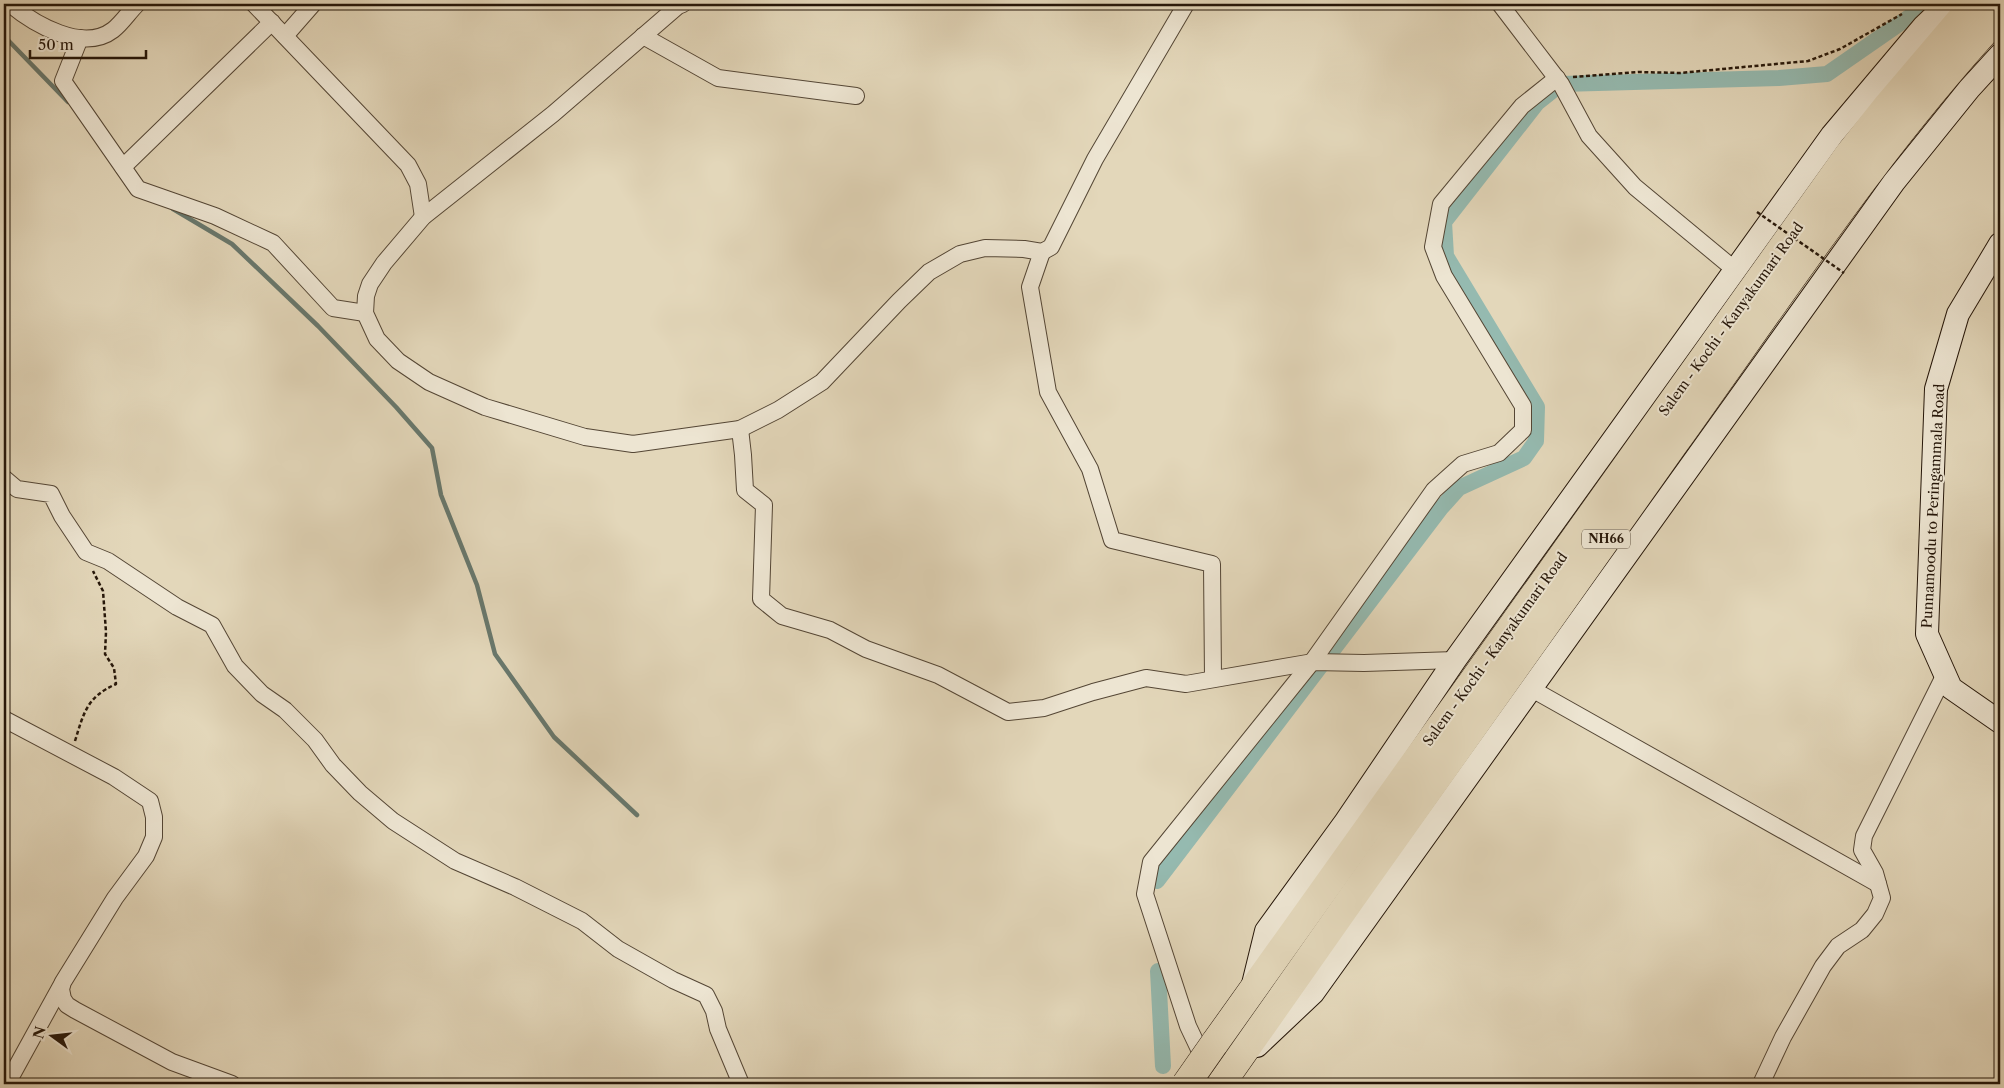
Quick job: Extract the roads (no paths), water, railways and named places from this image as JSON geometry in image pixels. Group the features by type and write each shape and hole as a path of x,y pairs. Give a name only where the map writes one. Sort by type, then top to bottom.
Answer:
{"highway":[{"name":"Salem - Kochi - Kanyakumari Road","path":"1186,1084 1849,154 1974,4"},
{"name":"Salem - Kochi - Kanyakumari Road","path":"1222,1081 1870,170 1952,69 2000,15"}],"street":[{"path":"10,4 27,18 52,32 80,38 97,37 113,30 137,4"},
{"path":"254,4 408,165 418,184 423,217"},
{"path":"285,36 313,4"},
{"path":"683,4 678,6 553,114 423,217 384,264 370,284 366,296 365,313 377,339 398,361 429,382 485,407 585,437 633,444 740,429 778,410 822,382 899,300 929,272 960,254 985,248 1024,249 1042,252 1051,247 1095,159 1186,4"},
{"path":"1500,4 1557,78 1589,136 1635,187 1734,269"},
{"path":"1252,989 1266,931 1346,821 1455,660 1832,135 1923,27 1947,4"},
{"path":"122,167 272,22"},
{"path":"643,36 718,78 856,96"},
{"path":"80,38 63,81 138,189 215,216 273,243 333,308 365,313"},
{"path":"1557,78 1522,106 1441,204 1432,247 1444,276 1523,406 1523,430 1500,453 1463,464 1434,490 1312,662 1151,862 1145,894 1188,1026 1222,1081 1313,993 1894,182 1969,89 2000,55"},
{"name":"Punnamoodu to Peringammala Road","path":"2000,244 1958,314 1936,389 1927,634 1951,688 2000,722"},
{"path":"1042,252 1030,286 1048,392 1090,468 1112,540 1212,564 1213,679"},
{"path":"740,429 744,455 745,490 764,505 761,599 782,616 830,630 866,650 938,675 1008,712 1044,708 1093,692 1146,678 1186,684 1312,662 1364,663 1455,660"},
{"path":"4,478 17,489 51,494 62,516 86,552 108,561 177,608 212,625 235,666 262,694 291,716 315,740 333,764 360,793 393,821 455,861 515,887 582,921 618,949 706,996 714,1011 718,1029 741,1084"},
{"path":"1761,1084 1783,1038 1823,966 1838,946 1862,930 1875,914 1882,898 1874,873 1862,850 1864,836 1945,674"},
{"path":"1530,688 1878,884"},
{"path":"4,719 114,777 150,801 154,817 154,837 146,856 115,898 64,982 7,1084"},
{"path":"64,982 61,989 63,999 75,1010 172,1062 232,1084"}],"waterway":[{"path":"1157,881 1441,508 1459,488 1524,458 1536,441 1537,407 1446,256 1444,222 1537,103 1561,84 1779,78 1827,74 1928,4"},
{"path":"4,36 68,102"},
{"path":"173,209 232,244 318,326 396,407 432,448 441,495 477,585 495,654 554,737 637,815"},
{"path":"1158,971 1163,1066"}]}
